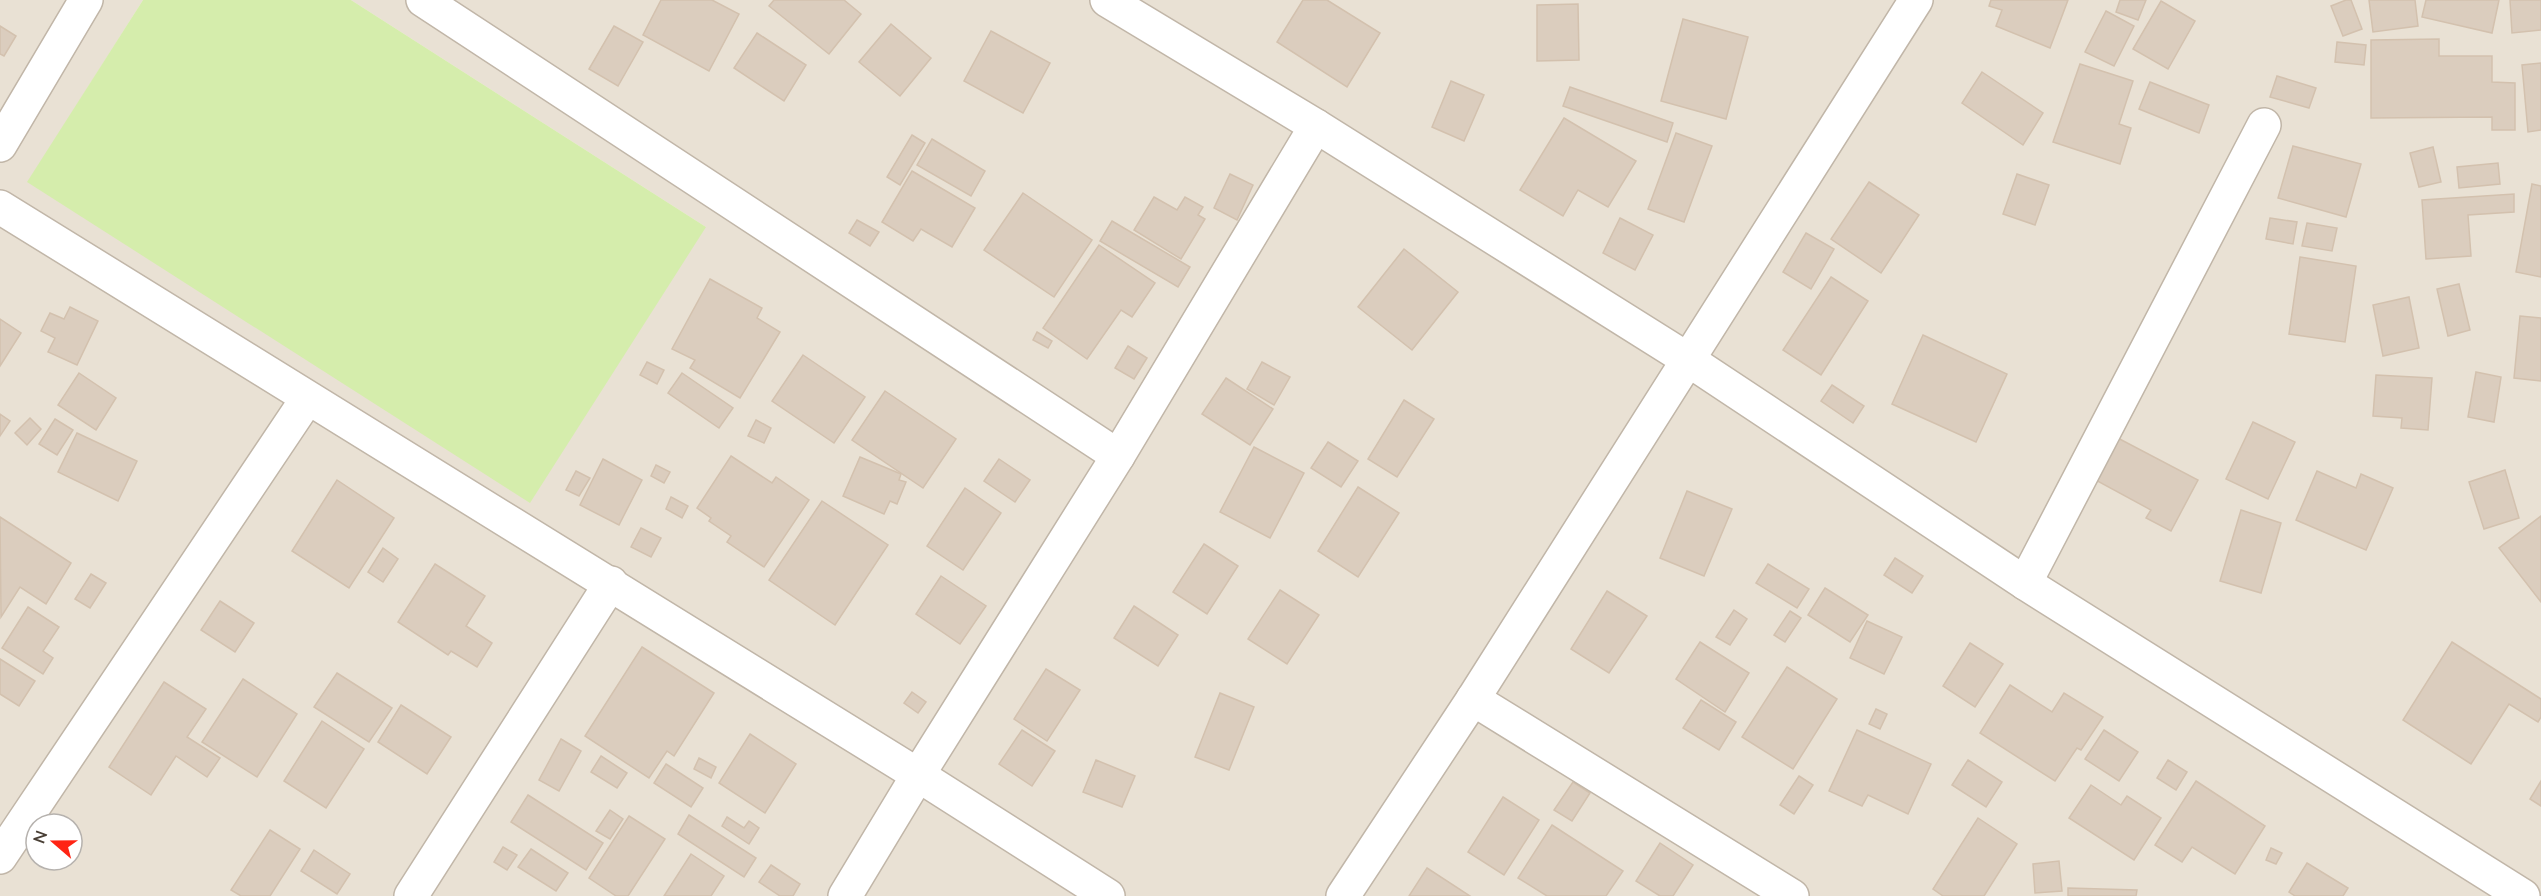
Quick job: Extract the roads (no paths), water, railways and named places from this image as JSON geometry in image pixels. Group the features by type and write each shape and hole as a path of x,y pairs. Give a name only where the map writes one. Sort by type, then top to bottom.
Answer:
{"street":[{"path":"0,145 86,0"},
{"path":"423,0 1118,456"},
{"path":"1107,0 1316,126 1687,359 2025,584 2523,896"},
{"path":"1342,896 1473,699 1916,0"},
{"path":"2025,584 2264,125"},
{"path":"845,896 918,774 1118,456 1316,126"},
{"path":"0,207 307,399 918,774 1108,896"},
{"path":"0,857 307,399"},
{"path":"411,896 611,584"},
{"path":"1473,699 1792,896"}]}
